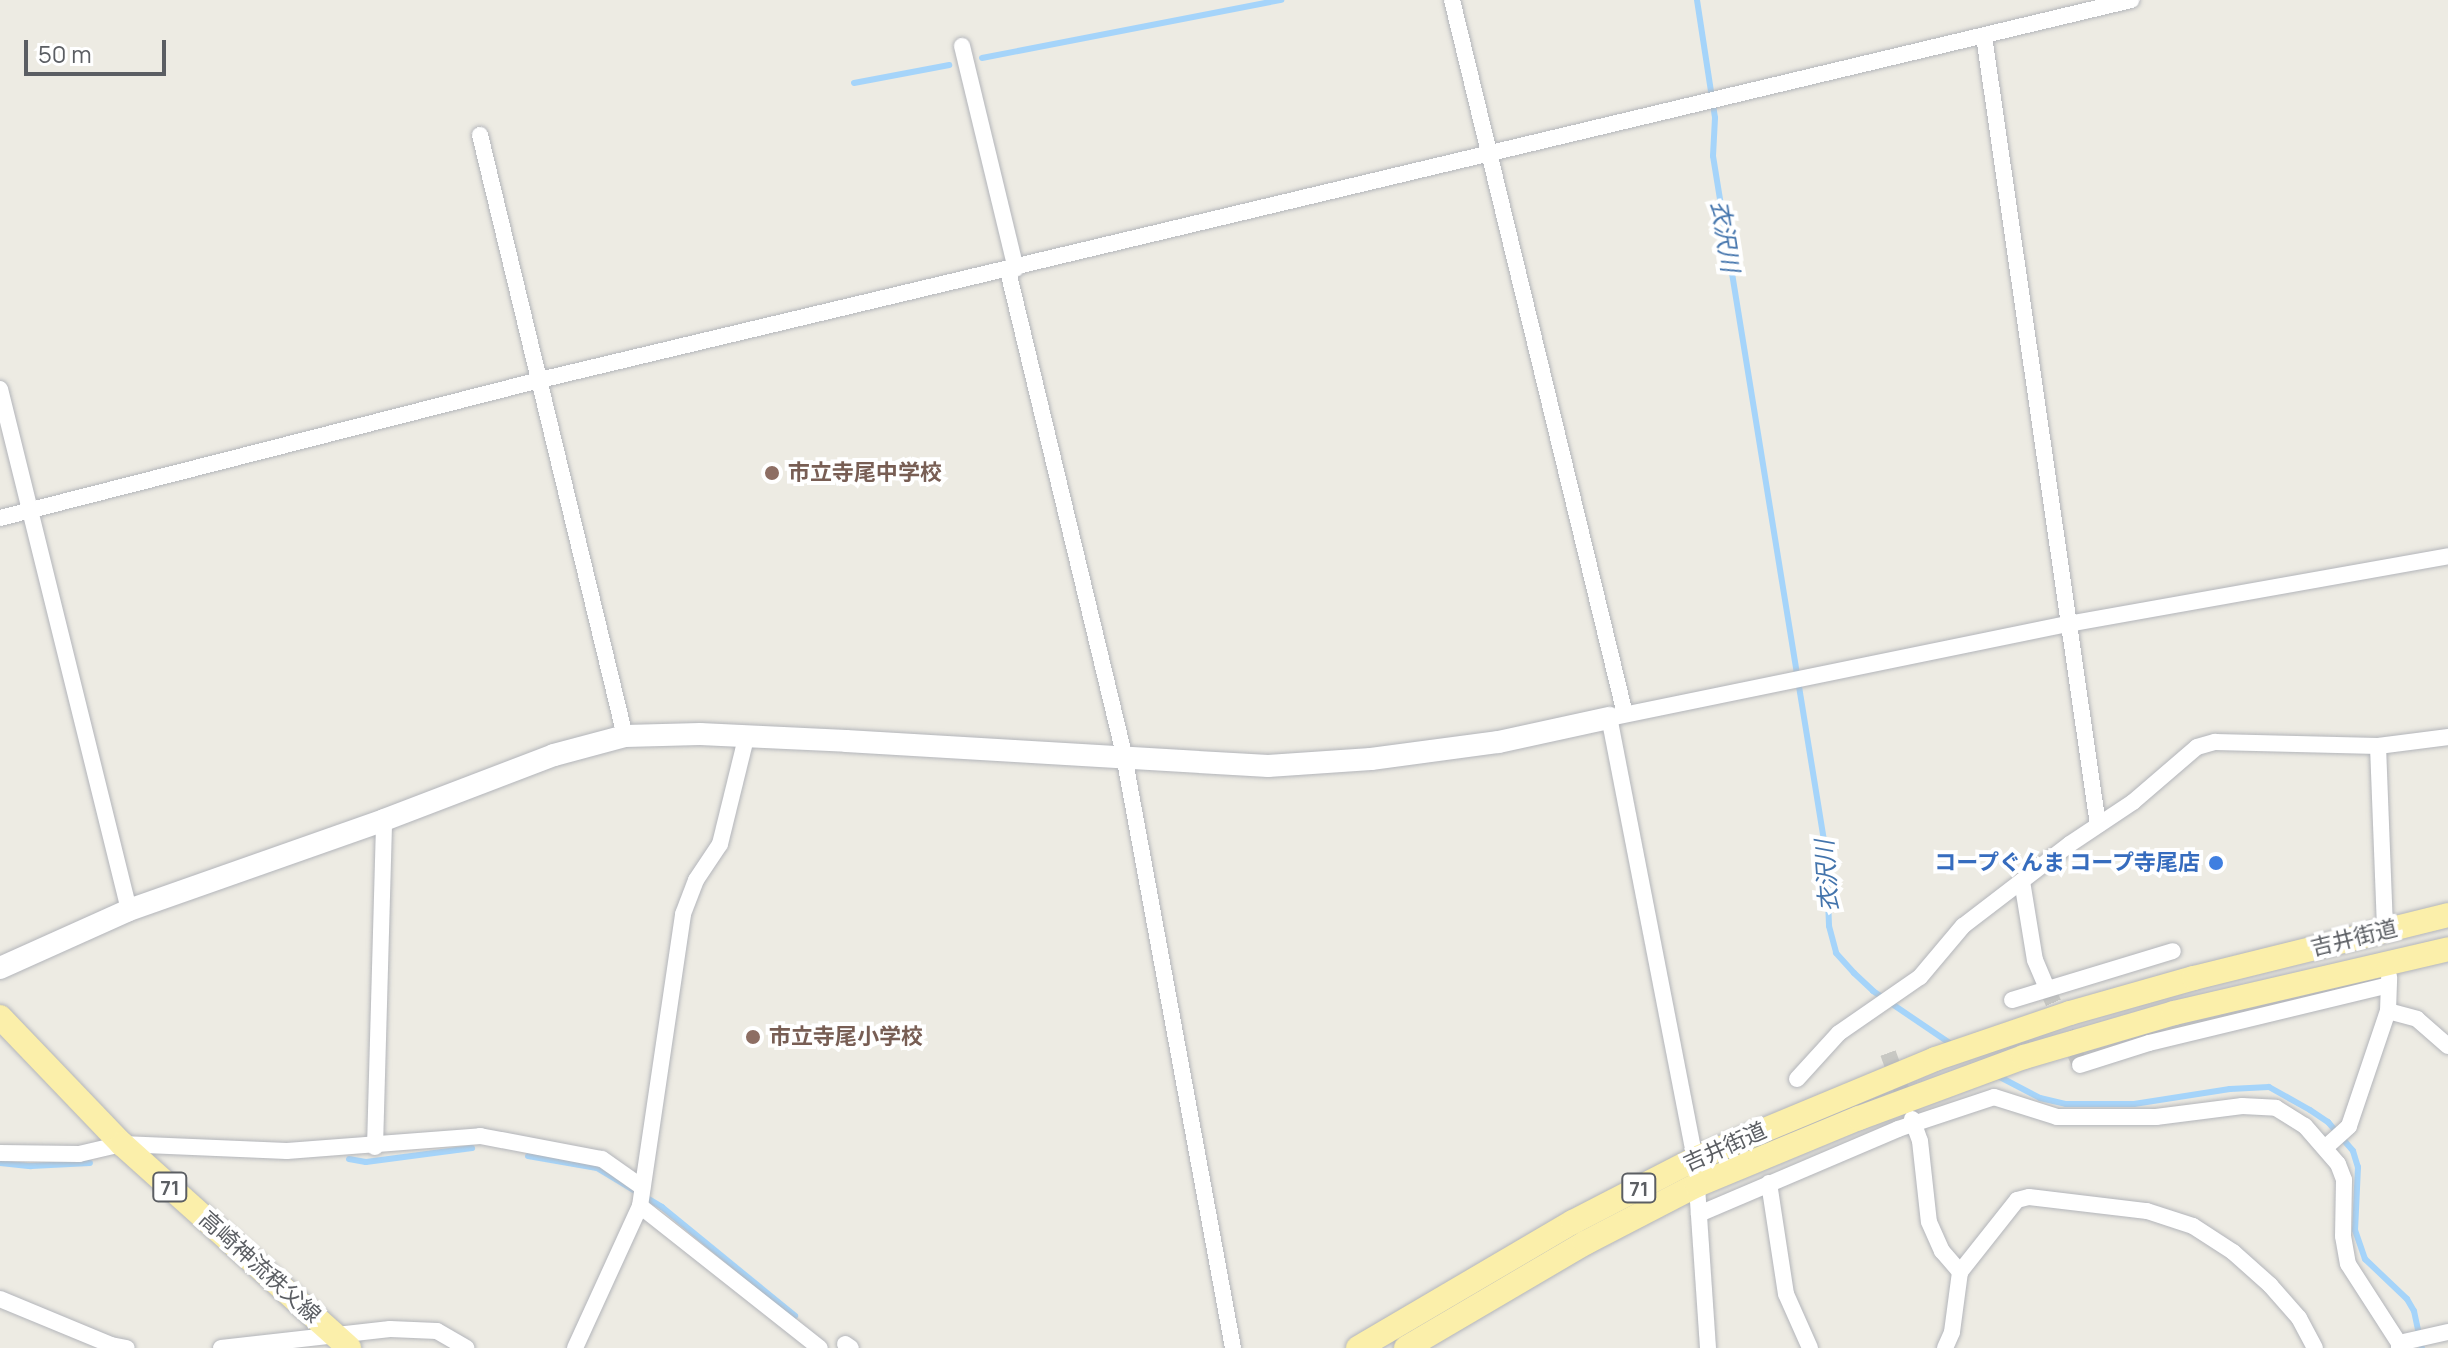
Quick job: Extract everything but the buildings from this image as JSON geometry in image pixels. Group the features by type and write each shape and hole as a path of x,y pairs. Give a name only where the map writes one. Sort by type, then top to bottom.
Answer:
{"main road":[{"name":"吉井街道","path":"1358,1348 1547,1236 1695,1159 1935,1059 2194,978 2448,915"},
{"name":"吉井街道","path":"1406,1348 1585,1243 1697,1185 1969,1076 2174,1013 2389,974 2448,949"},
{"name":"高崎神流秩父線","path":"0,1017 122,1144 342,1341"}],"street":[{"path":"1452,0 1617,716 1695,1159 1708,1348"},
{"path":"0,518 540,380 1012,270 2131,0"},
{"path":"1984,36 2098,825"},
{"path":"962,46 1124,756 1233,1348"},
{"path":"480,135 625,736"},
{"path":"0,389 129,910"},
{"path":"0,968 129,910 384,820 554,755 625,736 700,734 1268,766 1371,759 1499,742 2068,624 2448,556"},
{"path":"1797,1079 1839,1033 1920,977 1963,926 2133,802 2197,747 2215,742 2378,746 2448,737"},
{"path":"575,1348 640,1206 683,914 696,880 720,844 746,738"},
{"path":"2378,746 2385,929"},
{"path":"375,1147 384,820"},
{"path":"2022,881 2035,960 2047,988"},
{"path":"2012,1000 2173,951"},
{"path":"2080,1065 2389,974 2388,1011 2349,1126 2326,1147"},
{"path":"2388,1011 2417,1019 2448,1046"},
{"path":"1699,1214 1913,1121 1994,1097 2057,1117 2156,1117 2253,1107 2276,1108 2305,1126 2326,1147 2344,1180 2343,1236 2348,1264 2399,1346 2448,1332"},
{"path":"1913,1121 1920,1141 1929,1222 1942,1251 1960,1272"},
{"path":"0,1153 79,1154 122,1144 287,1151 375,1147 480,1136 602,1159 642,1187"},
{"path":"1769,1183 1786,1294 1810,1348"},
{"path":"1945,1348 1952,1332 1960,1272 2017,1200 2029,1197 2147,1211 2193,1226 2233,1252 2270,1285 2299,1318 2315,1348"},
{"path":"640,1206 820,1348"},
{"path":"0,1299 111,1345 127,1348"},
{"path":"221,1348 342,1341 390,1329 437,1331 467,1348"}],"waterway":[{"path":"982,58 1281,0"},
{"name":"衣沢川","path":"1697,0 1715,118 1713,156 1826,853 1829,926 1836,953 1854,973 1873,991 1954,1046"},
{"path":"854,83 949,65"},
{"name":"衣沢川","path":"1996,1075 2040,1098 2066,1104 2134,1104 2230,1089 2269,1087 2310,1110 2328,1122 2353,1151 2358,1167 2355,1230 2365,1259 2407,1299 2414,1311 2422,1348"},
{"path":"349,1159 366,1162 472,1148"},
{"path":"528,1156 597,1168 662,1207 795,1316"},
{"path":"0,1163 31,1166 90,1163"}],"tunnel":[{"path":"2047,988 2080,1065"},
{"path":"1888,1053 1908,1108"}],"place":[{"name":"市立寺尾中学校","path":"772,473"},
{"name":"コープぐんま コープ寺尾店","path":"2216,863"},
{"name":"市立寺尾小学校","path":"753,1037"}]}
